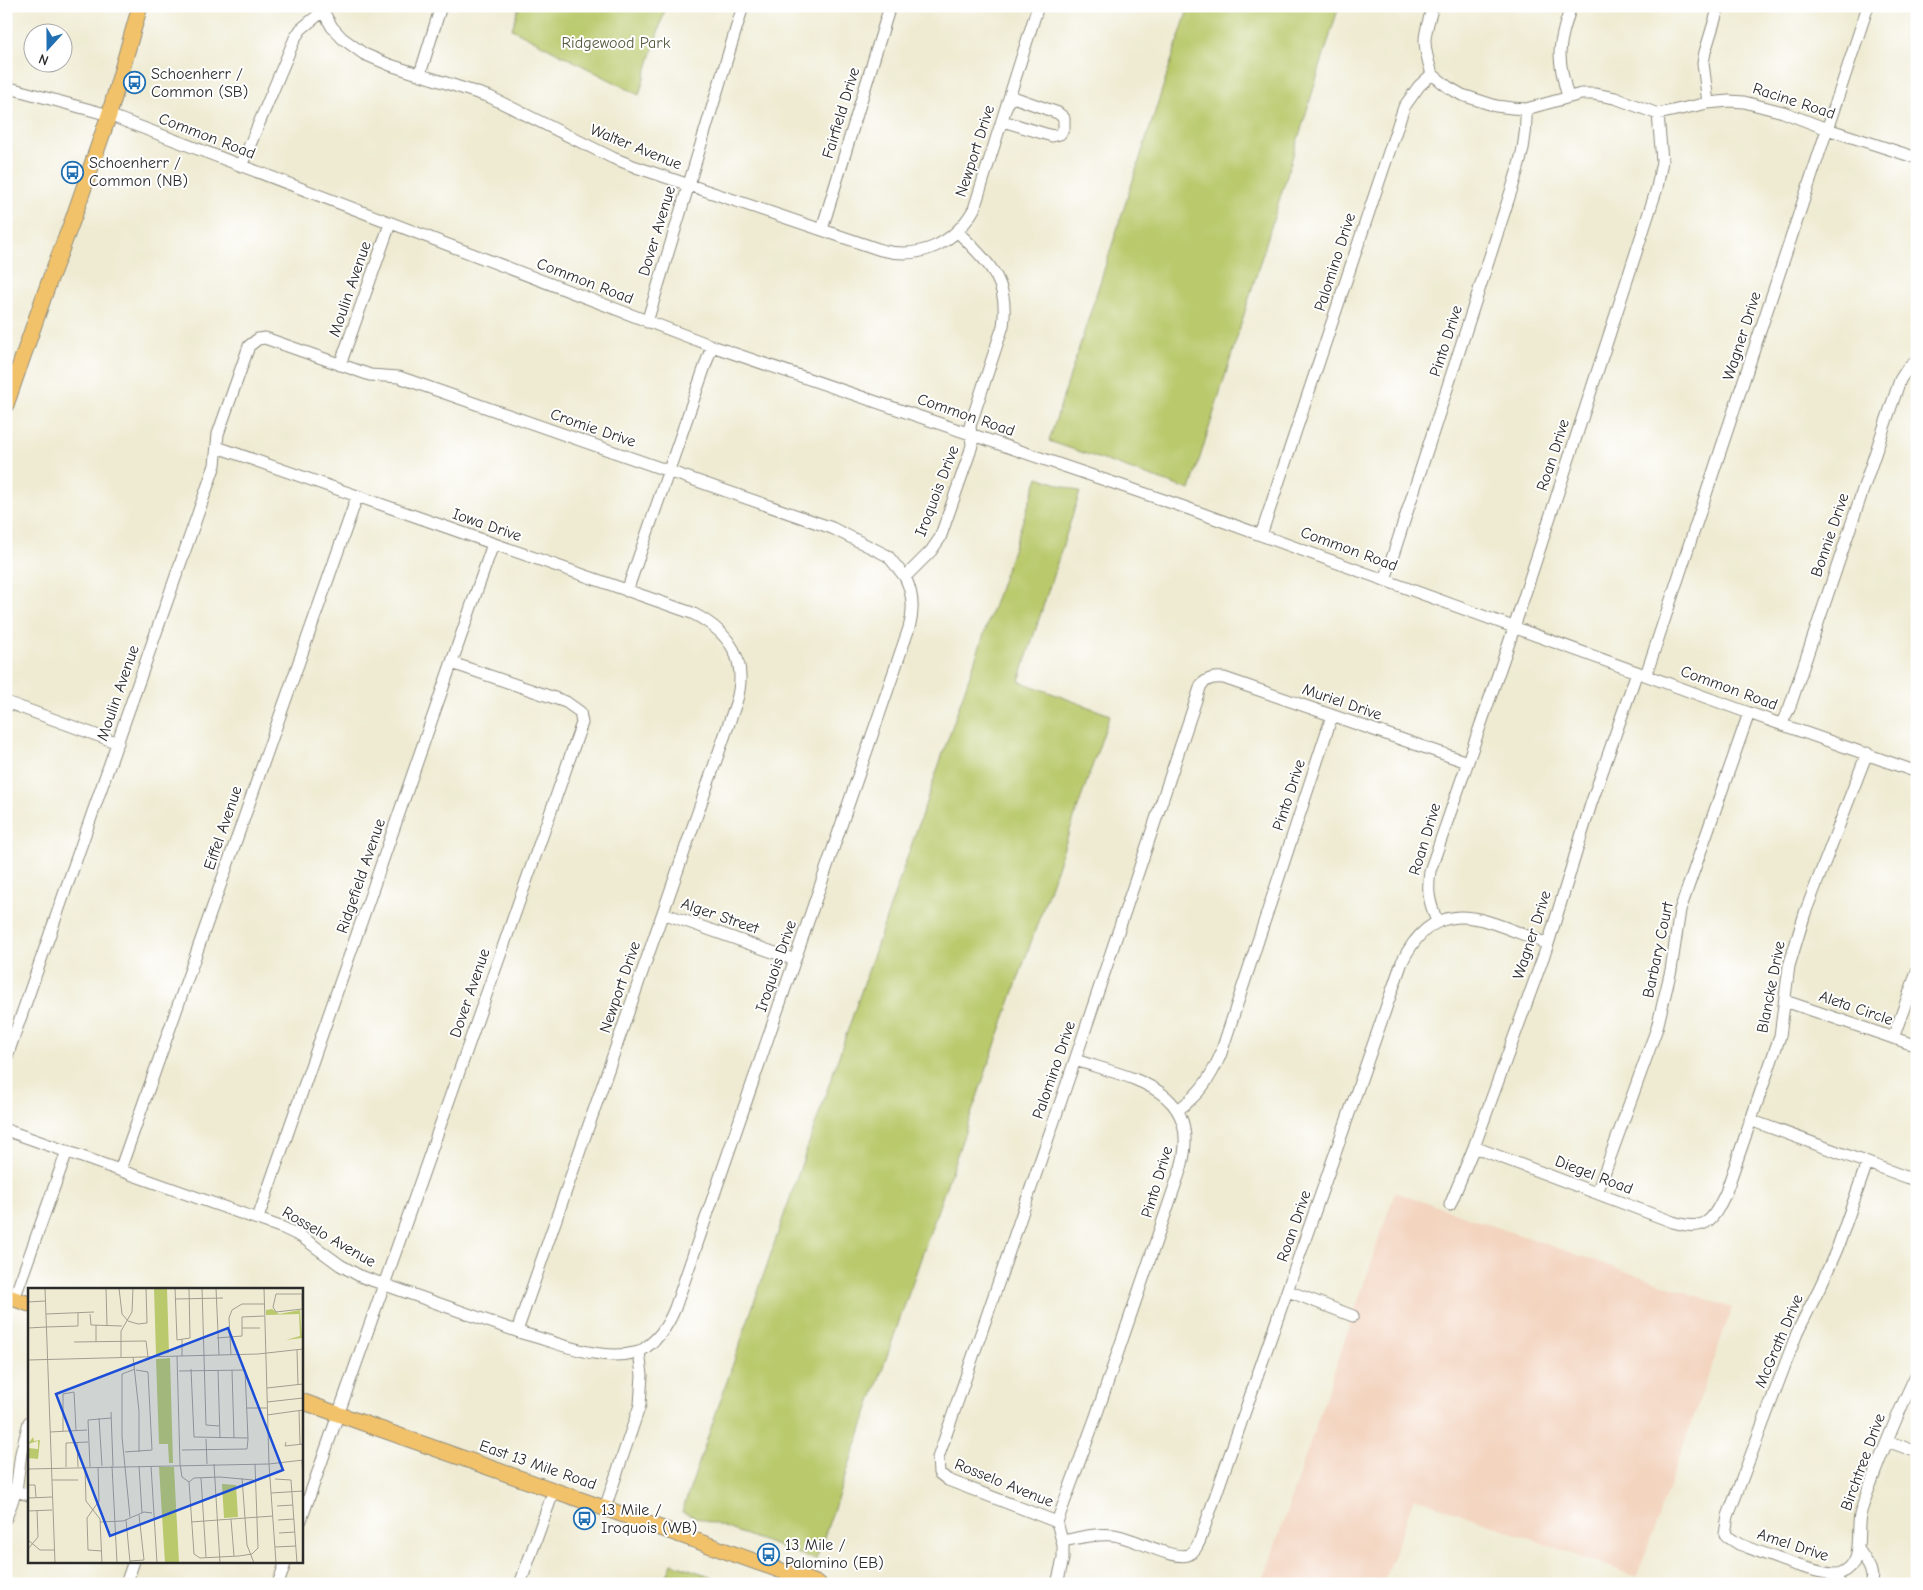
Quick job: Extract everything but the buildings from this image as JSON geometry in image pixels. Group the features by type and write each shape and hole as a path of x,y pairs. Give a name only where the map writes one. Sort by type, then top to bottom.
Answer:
{"main road":[{"path":"6,404 109,115 140,6"},
{"name":"East 13 Mile Road","path":"302,1401 819,1584"}],"street":[{"path":"420,74 441,6"},
{"name":"Dover Avenue","path":"647,322 743,6"},
{"name":"Fairfield Drive","path":"822,229 890,6"},
{"name":"Newport Drive","path":"958,232 968,219 979,196 1038,6"},
{"path":"1433,6 1424,42 1424,51 1432,74 1448,87 1462,94 1496,106 1526,109 1581,94 1603,95 1658,114"},
{"path":"1568,97 1560,68 1559,51 1571,6"},
{"path":"1708,103 1704,52 1719,6"},
{"name":"Wagner Drive","path":"1450,1205 1474,1147 1548,944 1588,814 1641,673 1868,6"},
{"path":"241,166 295,38 301,29 321,9"},
{"name":"Walter Avenue","path":"321,9 332,27 354,49 373,59 490,97 613,158 881,250 901,254 929,249 958,232"},
{"name":"Palomino Drive","path":"1262,535 1404,107 1419,86 1432,74"},
{"name":"Common Road","path":"6,88 109,115 712,346 1262,535 1917,772"},
{"path":"1003,121 1052,136 1060,134 1064,128 1064,118 1058,113 1010,96"},
{"name":"Racine Road","path":"1658,114 1708,103 1729,101 1760,105 1917,158"},
{"name":"Pinto Drive","path":"1385,580 1525,146 1527,132 1526,109"},
{"name":"Roan Drive","path":"1062,1541 1098,1535 1112,1535 1128,1538 1174,1555 1190,1554 1196,1549 1200,1540 1402,962 1413,942 1422,932 1437,921 1429,901 1430,871 1514,627 1660,180 1662,161 1658,114"},
{"name":"Moulin Avenue","path":"340,365 390,224"},
{"path":"958,232 991,266 1001,285 1005,310 1003,326 970,426 971,434"},
{"name":"Cromie Drive","path":"258,339 265,338 370,375 399,377 847,534 888,556 905,577"},
{"name":"Moulin Avenue","path":"6,1059 215,465 219,431 249,346 258,339"},
{"path":"627,591 712,346"},
{"name":"Bonnie Drive","path":"1781,724 1789,709 1900,380 1907,369 1917,360"},
{"name":"Iroquois Drive","path":"639,1352 659,1337 675,1308 909,628 912,603 910,589 905,577 931,551 942,534 970,452 972,445 971,434"},
{"name":"Iowa Drive","path":"217,447 692,613 708,622 726,638 734,651"},
{"name":"Eiffel Avenue","path":"120,1170 357,497"},
{"name":"Ridgefield Avenue","path":"258,1218 494,544"},
{"name":"Newport Drive","path":"517,1331 738,697 740,678 734,651"},
{"name":"Dover Avenue","path":"339,1414 582,722 580,712 566,702 452,663"},
{"name":"Muriel Drive","path":"1206,680 1215,677 1224,678 1467,762"},
{"name":"Palomino Drive","path":"940,1473 938,1466 940,1449 1076,1060 1196,696 1201,685 1206,680"},
{"path":"6,702 118,743"},
{"name":"Barbary Court","path":"1597,1193 1656,1028 1672,970 1680,910 1749,712"},
{"name":"Pinto Drive","path":"1057,1522 1095,1419 1180,1168 1186,1140 1182,1119 1178,1110 1195,1096 1205,1084 1220,1056 1332,716"},
{"name":"Blancke Drive","path":"1704,1225 1714,1214 1726,1192 1780,1036 1789,966 1802,922 1867,753"},
{"name":"Alger Street","path":"663,914 795,960"},
{"path":"1437,921 1454,916 1476,918 1548,944"},
{"path":"1893,1038 1917,972"},
{"name":"Aleta Circle","path":"1785,1001 1917,1046"},
{"path":"1076,1060 1141,1081 1155,1088 1178,1110"},
{"path":"1750,1120 1917,1180"},
{"name":"Rosselo Avenue","path":"6,1130 258,1218 296,1234 345,1268 384,1285 517,1331 598,1355 616,1356 639,1352"},
{"name":"Diegel Road","path":"1474,1147 1673,1222 1693,1227 1704,1225"},
{"path":"16,1300 67,1151"},
{"name":"McGrath Drive","path":"1726,1534 1728,1516 1776,1388 1797,1333 1837,1249 1866,1163"},
{"path":"1288,1291 1353,1316"},
{"path":"605,1508 640,1405 642,1375 639,1352"},
{"name":"Birchtree Drive","path":"1851,1565 1859,1550 1860,1515 1895,1418 1917,1373"},
{"path":"302,1517 339,1414"},
{"path":"6,1518 11,1489 28,1426"},
{"path":"1887,1441 1917,1452"},
{"name":"Rosselo Avenue","path":"940,1473 954,1483 1057,1522"},
{"path":"11,1489 28,1495"},
{"path":"520,1584 554,1490"},
{"path":"1057,1522 1062,1541 1063,1559 1057,1584"},
{"name":"Amel Drive","path":"1726,1534 1728,1538 1739,1544 1822,1573 1840,1574 1851,1565"},
{"path":"1859,1550 1873,1577 1870,1584"},
{"path":"126,1584 134,1562"},
{"path":"278,1584 286,1562"},
{"path":"1831,1574 1841,1584"}],"shaded area":[{"path":"1395,1192 1732,1308 1637,1577 1414,1497 1383,1584 1262,1584"}],"green space":[{"name":"Ridgewood Park","path":"519,6 666,6 639,95 512,29"},
{"path":"1189,6 1339,6 1190,490 1049,441"},
{"path":"1038,477 1080,492 1019,681 1110,715 816,1560 682,1512"},
{"path":"672,1563 733,1584 664,1584"}],"place":[{"name":"Schoenherr / Common (SB)","path":"135,83"},
{"name":"Schoenherr / Common (NB)","path":"73,172"},
{"name":"13 Mile / Iroquois (WB)","path":"585,1519"},
{"name":"13 Mile / Palomino (EB)","path":"769,1554"}]}
